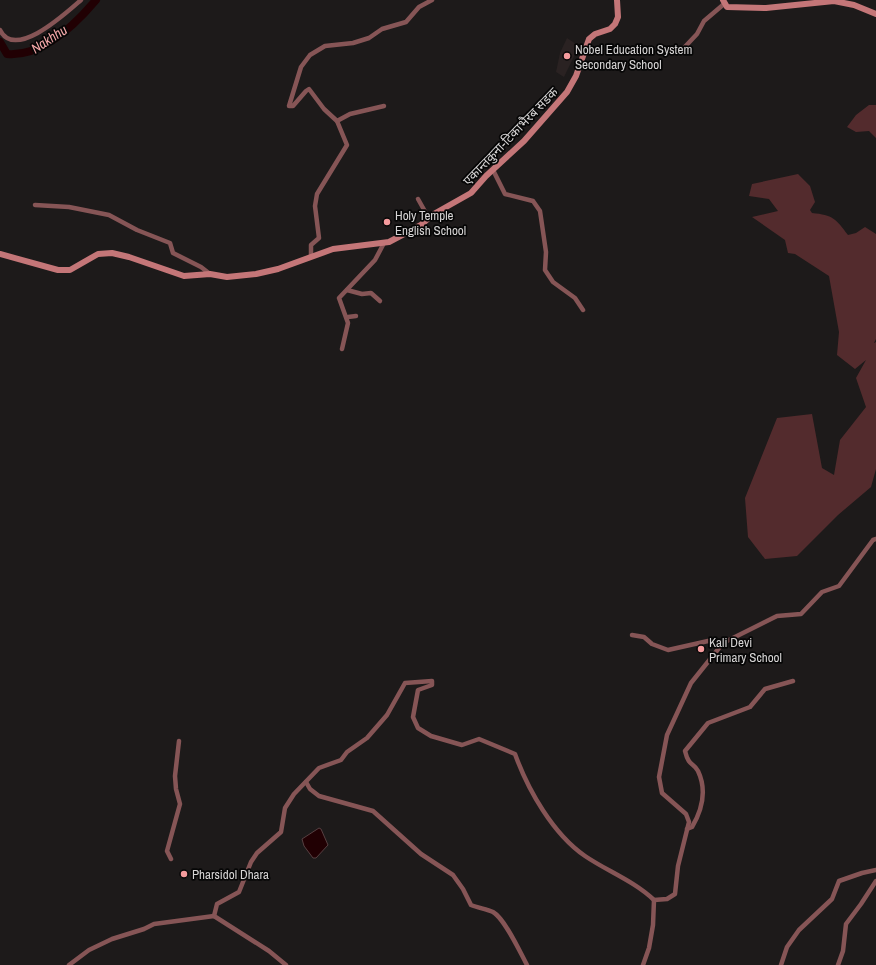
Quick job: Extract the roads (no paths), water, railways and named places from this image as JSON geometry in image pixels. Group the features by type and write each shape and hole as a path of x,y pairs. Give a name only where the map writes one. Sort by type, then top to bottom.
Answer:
{"main road":[{"name":"एकान्तकुना-टिकाभैरब सडक","path":"0,254 58,270 65,270 76,267 98,254 112,253 129,256 177,275 190,276 210,274 228,277 256,274 278,269 333,249 384,243 421,225 432,215 471,194 493,170 524,141 567,92 576,76 589,39 594,34 610,29 618,20 617,0"},
{"path":"724,2 729,8 766,8 834,1 854,5 876,14"}],"street":[{"path":"0,30 9,40 23,39 42,32 81,0"},
{"path":"311,256 311,245 319,238 315,206 317,194 347,148 337,121 324,109 309,89 306,90 293,106 289,106 301,67 310,55 325,46 353,43 369,38 382,29 406,22 419,7 432,0"},
{"path":"680,52 697,34 704,21 724,2"},
{"path":"337,121 350,114 384,106"},
{"path":"493,170 505,194 533,201 540,211 546,252 545,270 553,282 575,298 583,310"},
{"path":"418,199 428,215 421,225"},
{"path":"35,206 69,207 87,212 98,212 117,218 137,230 170,243 173,253 201,267 210,274"},
{"path":"342,349 348,324 348,317 339,298 375,260 384,243"},
{"path":"347,290 362,294 371,293 380,301"},
{"path":"348,317 356,316"},
{"path":"654,900 667,899 675,894 678,866 689,822 686,814 662,793 659,777 661,759 667,735 691,683 723,643 777,616 801,614 814,603 822,592 839,586 873,540 876,539"},
{"path":"632,635 644,637 652,644 668,650 708,641 723,643"},
{"path":"214,916 217,904 239,892 251,862 257,853 281,832 285,808 294,794 319,768 341,760 347,752 367,738 387,714 405,683 432,681 432,685 418,690 413,716 418,728 431,736 462,745 479,739 515,754 523,776 544,810 565,838 584,855 644,890 654,900 652,931 643,965"},
{"path":"687,829 692,827 701,812 703,786 697,769 688,762 685,752 708,723 750,707 764,689 793,681"},
{"path":"170,859 167,851 180,804 176,789 175,776 179,741"},
{"path":"306,782 310,789 319,796 373,811 421,854 453,875 463,889 471,906 493,912 499,919 512,938 527,965"},
{"path":"781,965 787,947 791,941 799,930 832,899 839,881 876,870"},
{"path":"838,965 843,951 846,924 876,881"},
{"path":"69,965 89,950 112,939 144,929 154,924 214,916 269,951 286,965"}],"waterway":[{"name":"Nakhhu","path":"0,42 7,54 20,54 45,45 68,29 96,0"}],"place":[{"name":"Nobel Education System Secondary School","path":"567,56"},
{"name":"Holy Temple English School","path":"387,222"},
{"name":"Kali Devi Primary School","path":"701,649"},
{"name":"Pharsidol Dhara","path":"184,874"}]}
